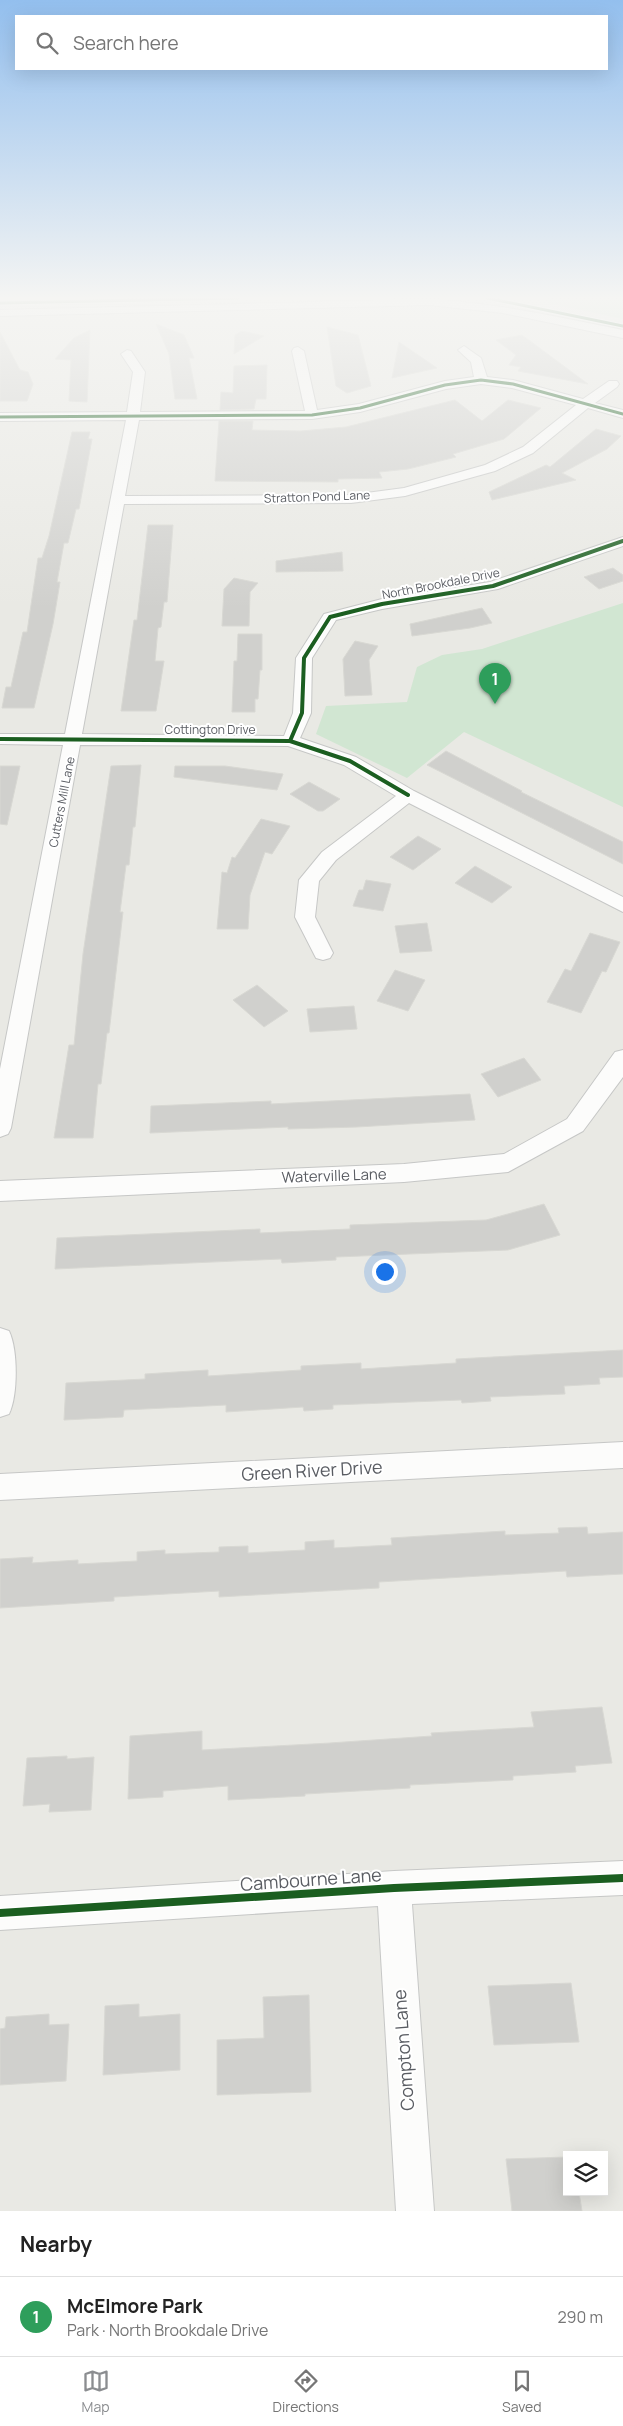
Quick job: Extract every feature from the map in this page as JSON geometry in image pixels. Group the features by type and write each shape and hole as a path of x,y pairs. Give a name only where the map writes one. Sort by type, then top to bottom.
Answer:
{"street":[{"name":"Cutters Mill Lane","path":"0,1128 74,739 135,401"},
{"path":"309,401 312,415"},
{"path":"0,417 312,415 360,408 384,401"},
{"path":"574,401 623,414"},
{"name":"Stratton Pond Lane","path":"116,500 351,499 405,492 490,468 528,450 588,401"},
{"name":"North Brookdale Drive","path":"290,740 302,713 304,658 330,617 382,604 493,586 623,541"},
{"name":"Cottington Drive","path":"0,739 290,740 350,761 408,795 623,905"},
{"path":"323,953 305,918 309,880 329,856 408,795"},
{"name":"Waterville Lane","path":"0,1191 404,1173 508,1163 575,1125 623,1058"},
{"path":"0,1339 2,1371 0,1405"},
{"name":"Green River Drive","path":"0,1486 623,1456"},
{"name":"Cambourne Lane","path":"0,1913 394,1888 623,1878"},
{"name":"Compton Lane","path":"394,1888 415,2211"}],"green space":[{"path":"623,603 623,807 464,732 407,778 316,734 326,706 407,702 417,667 442,655 482,649"}],"building":[{"path":"220,401 256,401 254,409 220,410"},
{"path":"450,401 457,401 482,421 507,401 541,408 504,439 453,454 456,457 408,469 379,472 382,478 338,479 338,482 215,481 219,421 253,421 252,430 301,431 346,427"},
{"path":"596,429 621,436 607,449 562,473 576,480 492,500 489,492 546,465 550,467"},
{"path":"72,432 90,432 88,439 92,439 79,509 76,509 68,543 64,543 57,582 60,582 53,624 34,708 2,708 6,687 11,687 23,632 27,632 38,558 42,558 49,536"},
{"path":"148,525 173,525 167,602 164,602 161,627 158,628 155,661 164,661 156,711 121,711 134,620 137,620"},
{"path":"342,552 343,571 276,572 276,561"},
{"path":"613,568 623,575 623,581 599,589 584,577"},
{"path":"234,578 258,583 250,592 249,626 222,626 224,589"},
{"path":"482,608 492,623 412,636 410,624"},
{"path":"238,634 262,634 262,670 260,670 258,699 255,699 255,712 232,712 234,661 237,661"},
{"path":"355,641 378,646 369,660 372,695 345,696 343,659"},
{"path":"446,751 521,792 623,842 623,864 427,765"},
{"path":"141,765 135,827 133,827 129,865 126,865 120,912 123,912 109,1033 107,1033 101,1084 98,1084 93,1138 54,1138 69,1045 74,1045 83,954 111,766"},
{"path":"0,766 20,766 7,825 0,824"},
{"path":"175,766 225,766 283,774 277,790 174,777"},
{"path":"309,782 340,799 323,811 318,811 290,794"},
{"path":"261,819 290,826 272,854 265,852 250,895 248,929 217,929 222,872 227,873 232,857 235,858"},
{"path":"418,836 441,849 413,870 390,857"},
{"path":"475,866 512,887 492,903 455,883"},
{"path":"366,880 391,884 383,911 353,906 359,890 363,890"},
{"path":"427,923 432,951 400,953 395,926"},
{"path":"590,933 620,942 606,972 602,971 581,1013 547,1002 565,969 571,971"},
{"path":"395,970 425,980 408,1011 377,1001"},
{"path":"257,985 288,1011 264,1027 233,1000"},
{"path":"354,1006 357,1029 310,1032 307,1009"},
{"path":"524,1058 541,1080 498,1097 481,1074"},
{"path":"470,1094 475,1120 357,1127 288,1129 288,1127 150,1133 151,1106 271,1101 271,1104"},
{"path":"544,1204 560,1235 508,1250 336,1257 336,1260 282,1263 281,1259 55,1269 57,1238 260,1229 260,1233 350,1229 350,1225 486,1220"},
{"path":"623,1350 623,1377 599,1378 600,1384 564,1386 565,1394 490,1397 491,1401 462,1403 461,1400 333,1405 333,1409 304,1411 303,1407 226,1412 226,1405 124,1410 123,1417 64,1420 66,1383 145,1379 145,1374 208,1370 208,1376 301,1370 301,1366 361,1363 361,1369 456,1363 456,1359"},
{"path":"587,1527 588,1534 623,1532 623,1574 567,1577 566,1571 379,1582 379,1588 219,1597 219,1591 114,1597 114,1601 0,1608 0,1559 33,1557 32,1563 78,1560 78,1564 137,1561 137,1552 165,1550 165,1554 219,1552 219,1547 248,1546 248,1553 305,1550 305,1542 334,1540 334,1548 392,1545 391,1538 505,1531 505,1535 559,1533 558,1528"},
{"path":"602,1707 612,1763 575,1766 576,1772 513,1776 513,1780 410,1785 410,1788 305,1794 305,1796 228,1800 228,1786 163,1791 163,1797 128,1799 130,1736 202,1731 202,1750 330,1743 432,1736 431,1733 534,1727 531,1712"},
{"path":"67,1756 67,1759 94,1757 91,1810 49,1812 50,1804 23,1806 27,1758"},
{"path":"571,1983 579,2042 494,2045 488,1986"},
{"path":"309,1995 311,2092 217,2095 217,2040 264,2038 263,1997"},
{"path":"139,2004 139,2017 180,2014 180,2070 103,2075 105,2006"},
{"path":"49,2014 49,2025 69,2024 66,2081 0,2085 0,2029 5,2028 6,2017"},
{"path":"563,2157 563,2196 580,2196 582,2211 512,2211 506,2159"}],"cycle path":[{"path":"0,417 312,415 360,408 385,401"},
{"path":"576,401 623,414"},
{"path":"290,741 302,713 304,658 330,617 382,604 493,586 623,541"},
{"path":"0,739 290,741 350,761 408,795"},
{"path":"0,1913 394,1888 623,1878"}],"place":[{"name":"McElmore Park","path":"495,704"}]}
